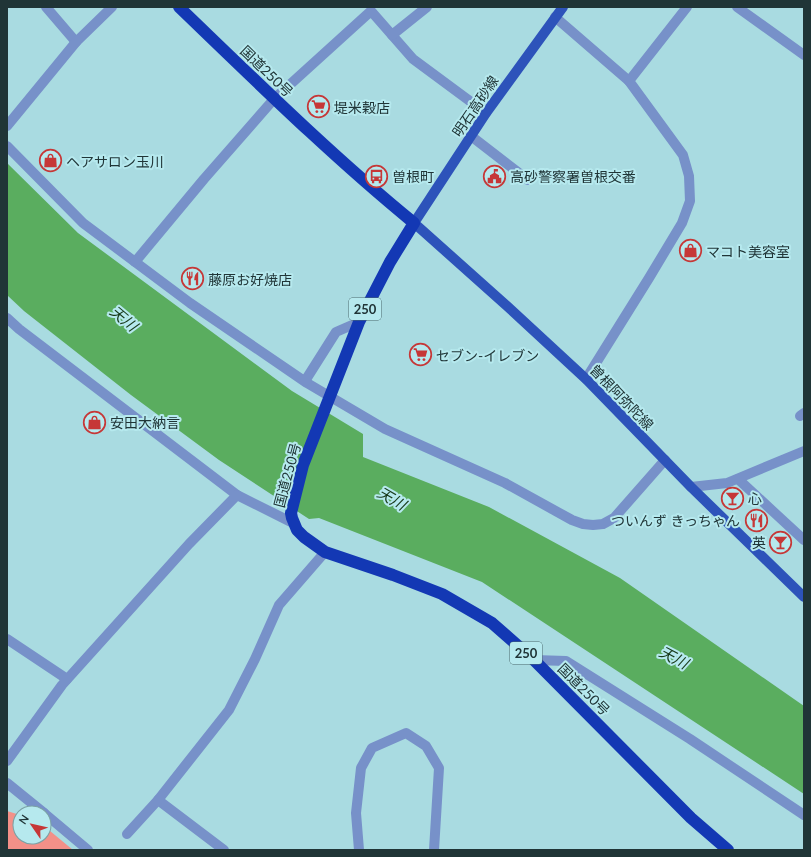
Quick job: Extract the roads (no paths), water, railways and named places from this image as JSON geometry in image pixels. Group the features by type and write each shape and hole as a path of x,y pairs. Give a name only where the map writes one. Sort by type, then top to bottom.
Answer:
{"highway":[{"name":"国道250号","path":"179,7 274,99 368,185 414,223 390,262 359,322 328,398 303,465 292,518 297,530 325,552 393,575 442,594 492,623 534,660 691,818 728,850"}],"main road":[{"name":"明石高砂線","path":"414,223 486,113 563,7"},
{"name":"曽根阿弥陀線","path":"414,223 586,379 691,487 804,597"}],"street":[{"path":"46,7 76,42"},
{"path":"7,126 76,42 112,7"},
{"path":"392,35 427,7"},
{"path":"629,81 687,7"},
{"path":"737,7 804,55"},
{"path":"135,262 204,179 274,99 371,11 413,59 486,113"},
{"path":"555,16 629,81 683,155 690,176 690,201 678,230 586,379"},
{"path":"471,136 528,180"},
{"path":"7,146 83,223 190,303 328,398 384,429 505,483 583,524 603,524 614,518 665,460"},
{"path":"8,322 237,495 292,518"},
{"path":"305,381 336,332 359,322"},
{"path":"691,487 727,483 804,451"},
{"path":"738,479 804,540"},
{"path":"7,761 67,679 189,544 237,495"},
{"path":"127,834 158,800 229,710 255,660 279,605 325,552"},
{"path":"7,638 67,679"},
{"path":"534,660 566,661 690,739 804,815"},
{"path":"359,850 356,813 361,768 372,748 406,733 426,746 439,768 434,850"},
{"path":"7,783 34,805"},
{"path":"158,800 224,850"},
{"path":"52,820 88,850"}],"water":[{"name":"天川","path":"7,163 78,233 292,391 363,434 363,457 489,507 620,578 804,706 804,794 482,582 319,518 309,519 219,460 131,395 24,311 7,295"}],"place":[{"name":"堤米穀店","path":"318,107"},
{"name":"ヘアサロン玉川","path":"51,161"},
{"name":"曽根町","path":"377,176"},
{"name":"高砂警察署曽根交番","path":"494,176"},
{"name":"マコト美容室","path":"690,251"},
{"name":"藤原お好焼店","path":"192,279"},
{"name":"セブン-イレブン","path":"420,355"},
{"name":"安田大納言","path":"94,422"},
{"name":"心","path":"732,498"},
{"name":"ついんず きっちゃん","path":"756,520"},
{"name":"英","path":"781,542"}]}
